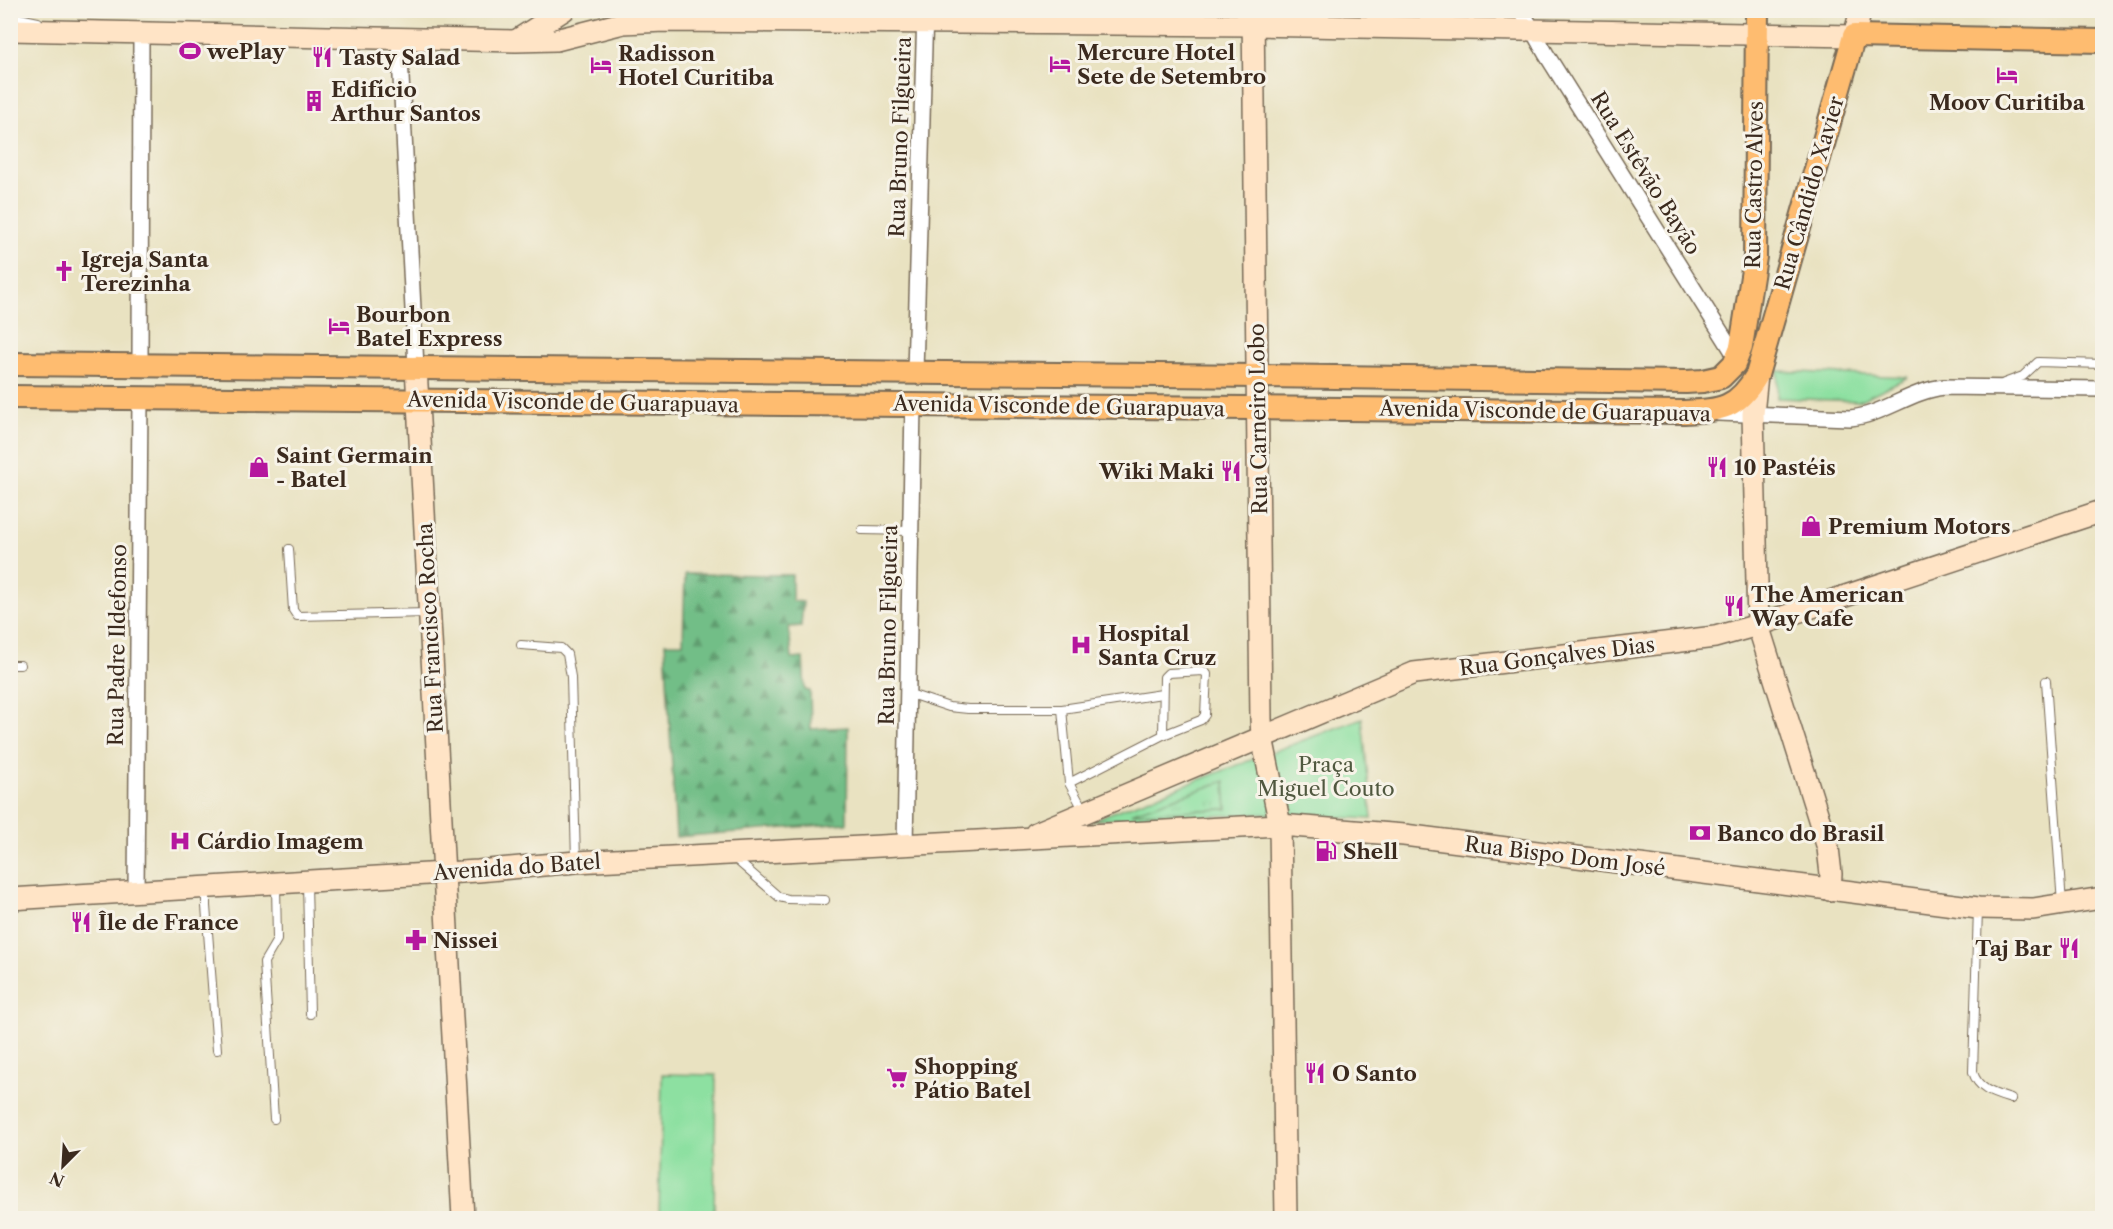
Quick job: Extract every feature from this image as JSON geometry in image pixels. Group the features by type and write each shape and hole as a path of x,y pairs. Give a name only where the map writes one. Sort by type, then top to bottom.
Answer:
{"main road":[{"path":"516,40 564,10"},
{"name":"Rua Castro Alves","path":"1737,358 1755,257 1757,10"},
{"name":"Rua Cândido Xavier","path":"1830,890 1828,849 1758,625 1753,414 1757,375 1861,10"},
{"path":"10,30 556,40 623,24 664,21 925,16 1253,18 1532,30 2103,41"},
{"name":"Rua Carneiro Lobo","path":"1253,18 1262,737 1280,825 1286,1218"},
{"name":"Avenida Visconde de Guarapuava","path":"10,364 1703,381 1721,377 1728,372 1737,358"},
{"path":"239,366 295,400"},
{"name":"Rua Francisco Rocha","path":"416,367 463,1218"},
{"path":"1121,374 1172,407"},
{"name":"Rua Cândido Xavier","path":"1684,412 1717,410 1734,404 1748,391 1757,375"},
{"name":"Avenida Visconde de Guarapuava","path":"10,398 1684,412"},
{"name":"Rua Gonçalves Dias","path":"1025,838 1084,811 1414,673 1715,637 1758,625 2103,511"},
{"name":"Rua Bispo Dom José","path":"1025,838 1280,825 1404,835 1978,908 2024,909 2102,900"},
{"name":"Avenida do Batel","path":"10,899 307,882 576,862 1025,838"}],"street":[{"name":"Rua Estêvão Bayão","path":"1521,10 1737,358"},
{"name":"Rua Bruno Filgueira","path":"915,372 925,16"},
{"path":"141,32 141,365"},
{"name":"Rua Francisco Rocha","path":"399,38 416,367"},
{"name":"Avenida Visconde de Guarapuava","path":"1684,412 1858,417 1933,388 2103,389"},
{"name":"Rua Padre Ildefonso","path":"136,892 140,399"},
{"name":"Rua Bruno Filgueira","path":"905,845 913,405"}],"lane":[{"path":"10,16 82,31"},
{"path":"1988,387 2023,376 2038,362 2103,364"},
{"path":"862,530 910,531"},
{"path":"289,549 293,610 297,616 429,612"},
{"path":"521,645 561,648 567,654 571,677 576,862"},
{"path":"10,665 20,665"},
{"path":"1069,783 1163,735 1201,720 1205,715 1207,674 1203,671 1168,673 1164,677 1163,735"},
{"path":"2046,681 2062,906"},
{"path":"908,693 949,707 969,709 1062,709 1162,694"},
{"path":"1062,709 1069,783 1084,811"},
{"path":"729,854 779,897 825,900"},
{"path":"307,882 310,1014"},
{"path":"274,1119 264,962 278,940 276,884"},
{"path":"206,888 217,1050"},
{"path":"1978,908 1973,1072 1978,1085 2012,1099"}],"green space":[{"path":"1778,371 1908,377 1859,401 1777,398"},
{"path":"685,574 792,575 792,601 803,602 801,626 789,627 792,659 803,658 805,690 810,691 811,729 848,727 847,823 676,837 665,643 683,643"},
{"name":"Praça Miguel Couto","path":"1362,718 1372,819 1267,814 1092,820","holes":["1225,781 1227,809 1131,813"]},
{"path":"1225,780 1227,809 1128,814"},
{"path":"662,1074 716,1075 714,1218 659,1218"}],"place":[{"name":"wePlay","path":"190,51"},
{"name":"Tasty Salad","path":"322,57"},
{"name":"Mercure Hotel Sete de Setembro","path":"1060,64"},
{"name":"Radisson Hotel Curitiba","path":"601,65"},
{"name":"Moov Curitiba","path":"2007,75"},
{"name":"Edifício Arthur Santos","path":"314,101"},
{"name":"Igreja Santa Terezinha","path":"64,271"},
{"name":"Bourbon Batel Express","path":"339,326"},
{"name":"Saint Germain - Batel","path":"259,467"},
{"name":"10 Pastéis","path":"1717,467"},
{"name":"Wiki Maki","path":"1231,471"},
{"name":"Premium Motors","path":"1811,526"},
{"name":"The American Way Cafe","path":"1734,606"},
{"name":"Hospital Santa Cruz","path":"1081,645"},
{"name":"Banco do Brasil","path":"1700,833"},
{"name":"Cárdio Imagem","path":"180,841"},
{"name":"Shell","path":"1326,851"},
{"name":"Île de France","path":"81,922"},
{"name":"Nissei","path":"416,940"},
{"name":"Taj Bar","path":"2069,948"},
{"name":"O Santo","path":"1315,1073"},
{"name":"Shopping Pátio Batel","path":"897,1078"}]}
